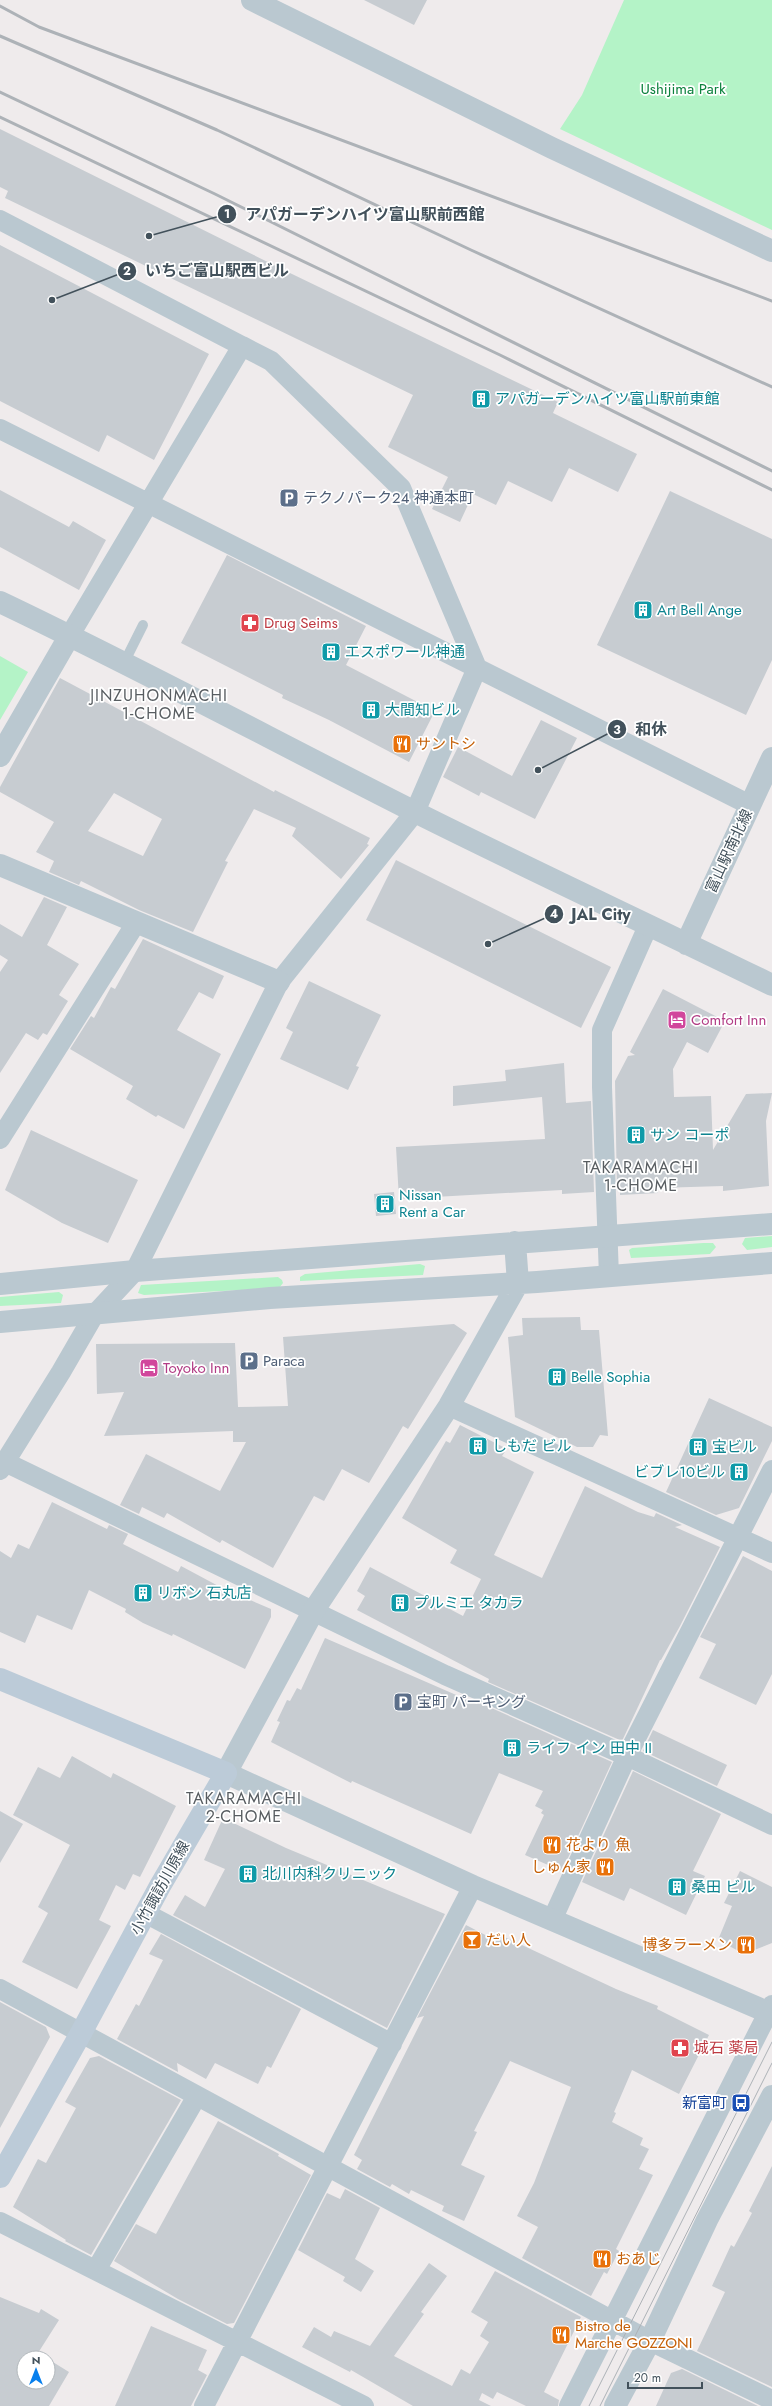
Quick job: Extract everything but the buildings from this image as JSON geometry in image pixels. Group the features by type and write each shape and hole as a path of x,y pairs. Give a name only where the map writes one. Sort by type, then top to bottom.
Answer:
{"main road":[{"path":"0,1679 226,1772"},
{"name":"小竹諏訪川原線","path":"0,2177 81,2033 145,1913 205,1806 226,1772"}],"street":[{"path":"252,0 552,148 772,251"},
{"path":"0,220 270,361 401,488 477,668 415,812 279,982 135,1271 94,1315 61,1372 2,1466 314,1610 445,1675 627,1756 772,1825"},
{"path":"0,756 70,635 149,504 170,480 242,346"},
{"path":"0,430 750,805"},
{"path":"0,602 70,635 415,812 648,926 772,984"},
{"name":"富山駅南北線","path":"686,944 772,758"},
{"path":"0,865 279,982"},
{"path":"0,1139 136,922"},
{"path":"609,1276 602,1030 648,926"},
{"path":"0,1284 135,1271 772,1224"},
{"path":"515,1242 518,1283 449,1406 314,1610 226,1772 474,1886 552,1920 771,2010 569,2406"},
{"path":"0,1322 94,1315 270,1298 518,1283 772,1263"},
{"path":"449,1406 772,1553"},
{"path":"552,1920 627,1756 737,1536 772,1470"},
{"path":"204,2406 474,1886"},
{"path":"145,1913 392,2044"},
{"path":"0,1989 650,2341 772,2400"},
{"path":"96,2270 197,2096"},
{"path":"615,2406 650,2341 707,2220 772,2096"},
{"path":"0,2222 236,2343 364,2406"}],"lane":[{"path":"124,663 143,625"}],"green space":[{"name":"Ushijima Park","path":"624,0 772,0 772,230 560,129 582,95"},
{"path":"0,656 28,672 0,720"},
{"path":"772,1236 772,1247 747,1250 742,1244 745,1238"},
{"path":"713,1243 716,1247 710,1254 631,1258 629,1250 632,1248"},
{"path":"420,1264 425,1266 423,1275 300,1281 300,1277 305,1274"},
{"path":"278,1277 283,1283 279,1288 144,1295 138,1293 141,1285"},
{"path":"59,1292 63,1295 61,1303 0,1306 0,1297"}],"tram line":[{"path":"589,2406 772,2042"},
{"path":"600,2406 772,2063"}],"railway":[{"path":"0,6 39,27 772,301"},
{"path":"0,36 217,130 471,250 772,387"},
{"path":"0,92 215,194 772,471"},
{"path":"0,117 500,355 772,490"}],"place":[{"name":"アパガーデンハイツ富山駅前西館","path":"149,236"},
{"name":"いちご富山駅西ビル","path":"52,300"},
{"name":"アパガーデンハイツ富山駅前東館","path":"481,399"},
{"name":"テクノパーク24 神通本町","path":"289,498"},
{"name":"Art Bell Ange","path":"643,610"},
{"name":"Drug Seims","path":"250,623"},
{"name":"エスポワール神通","path":"331,652"},
{"name":"大間知ビル","path":"371,710"},
{"name":"サントシ","path":"402,744"},
{"name":"和休","path":"538,770"},
{"name":"JAL City","path":"488,944"},
{"name":"Comfort Inn","path":"677,1020"},
{"name":"サン コーポ","path":"636,1135"},
{"name":"Nissan Rent a Car","path":"385,1204"},
{"name":"Paraca","path":"249,1361"},
{"name":"Toyoko Inn","path":"149,1368"},
{"name":"Belle Sophia","path":"557,1377"},
{"name":"しもだ ビル","path":"478,1446"},
{"name":"宝ビル","path":"698,1447"},
{"name":"ビブレ10ビル","path":"739,1472"},
{"name":"リボン 石丸店","path":"143,1593"},
{"name":"プルミエ タカラ","path":"400,1603"},
{"name":"宝町 パーキング","path":"403,1702"},
{"name":"ライフ イン 田中 II","path":"512,1748"},
{"name":"花より 魚","path":"552,1845"},
{"name":"しゅん家","path":"605,1867"},
{"name":"北川内科クリニック","path":"248,1874"},
{"name":"桑田 ビル","path":"677,1887"},
{"name":"だい人","path":"472,1940"},
{"name":"博多ラーメン","path":"746,1945"},
{"name":"城石 薬局","path":"680,2048"},
{"name":"新富町","path":"741,2103"},
{"name":"おあじ","path":"602,2259"},
{"name":"Bistro de Marche GOZZONI","path":"561,2335"}],"district":[{"name":"JINZUHONMACHI 1-CHOME","path":"159,704"},
{"name":"TAKARAMACHI 1-CHOME","path":"641,1176"},
{"name":"TAKARAMACHI 2-CHOME","path":"244,1807"}]}
